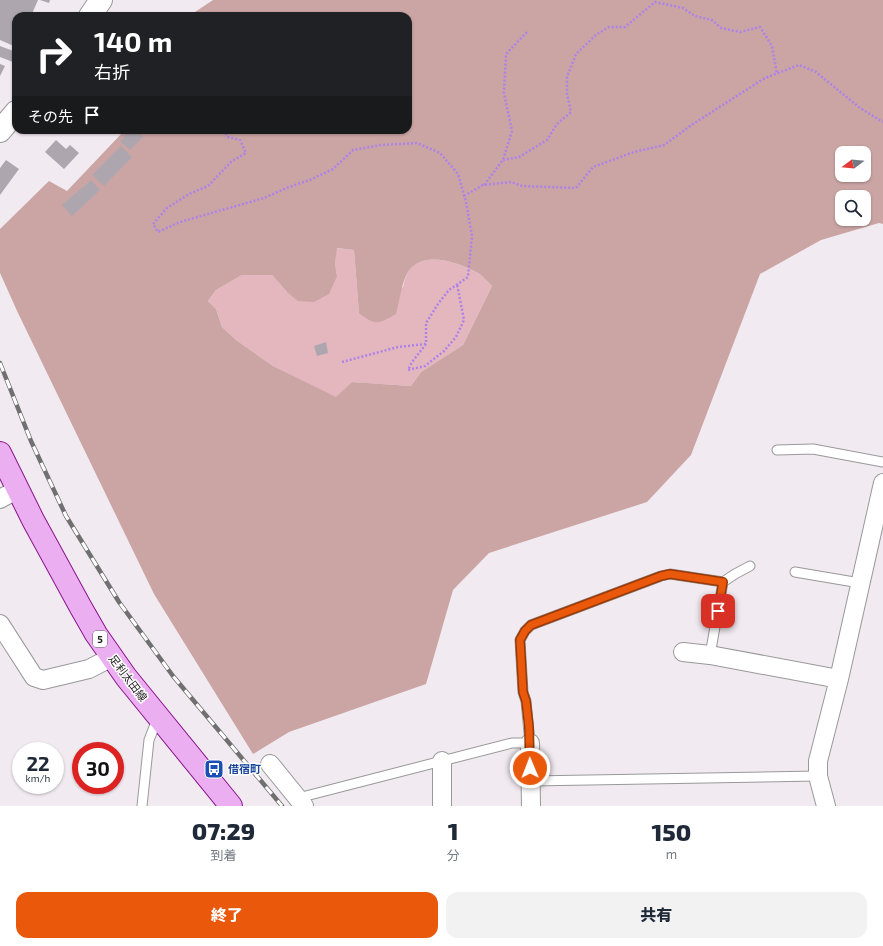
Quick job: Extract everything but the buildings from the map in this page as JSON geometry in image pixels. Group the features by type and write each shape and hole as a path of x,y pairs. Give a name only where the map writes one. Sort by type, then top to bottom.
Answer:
{"main road":[{"name":"足利太田線","path":"0,453 9,494 96,634 158,717 231,806"}],"street":[{"path":"92,12 100,0"},
{"path":"0,131 12,117"},
{"path":"826,806 818,776 818,761 839,679 883,483"},
{"path":"0,624 34,677 43,680 89,669 112,657"},
{"path":"682,652 710,655 839,679"},
{"path":"530,743 531,806"},
{"path":"442,761 442,806"},
{"path":"270,764 301,802"}],"lane":[{"path":"777,450 813,449 883,462"},
{"path":"301,802 442,761 512,744 530,743 526,701 523,692 520,640 525,631 531,625 661,576 670,574 723,582 750,566"},
{"path":"796,572 860,583"},
{"path":"710,655 723,582"},
{"path":"142,806 149,740 158,717"},
{"path":"531,781 818,776"}],"path":[{"path":"503,160 519,156 547,140 557,124 570,112 567,94 567,77 576,54 597,34 609,27 625,27 655,2 683,8 695,16 712,20 722,28 740,32 760,27 772,46 777,74"},
{"path":"464,196 483,185 503,160 512,131 504,93 506,54 528,31"},
{"path":"483,185 511,182 522,186 576,188 593,167 634,152 664,144 765,78 799,65 816,72 860,108 883,122"},
{"path":"226,134 228,137 240,140 246,153 232,161 208,186 189,194 167,208 152,224 158,232 180,222 264,198 310,180 333,169 353,150 381,145 417,143 440,153 458,174 472,236 468,277 457,284 449,290 438,304 426,323 426,344 412,362 408,370 425,366 444,351 456,336 464,320 457,284"},
{"path":"342,362 398,347 426,344"}],"shaded area":[{"path":"213,0 883,0 883,224 879,223 871,225 871,190 835,190 835,226 869,226 821,240 760,274 691,455 647,502 489,553 453,590 426,684 289,732 253,754 154,594 0,273 0,229 49,181 67,191 121,134 412,134 412,12 195,12","holes":["337,248 354,250 359,313 373,322 381,322 396,314 402,286 408,272 415,265 423,261 442,260 461,265 484,277 492,286 463,345 421,372 411,386 352,382 336,397 273,366 236,340 222,327 216,309 208,301 216,290 242,275 272,275 287,292 298,301 314,302 329,294 337,276 335,263"]},
{"path":"336,248 354,250 359,313 403,287 408,272 414,265 422,261 441,260 461,265 484,277 492,286 463,345 421,372 411,386 352,382 336,398 273,366 236,340 222,327 216,309 208,301 216,290 242,275 272,275 287,292 337,276 335,263"}],"railway":[{"path":"0,363 31,441 66,516 119,602 173,676 282,806"}],"place":[{"name":"借宿町","path":"214,769"}],"route":[{"path":"530,768 529,727 526,701 523,692 520,640 525,631 531,625 661,576 670,574 723,582 718,611"}]}
